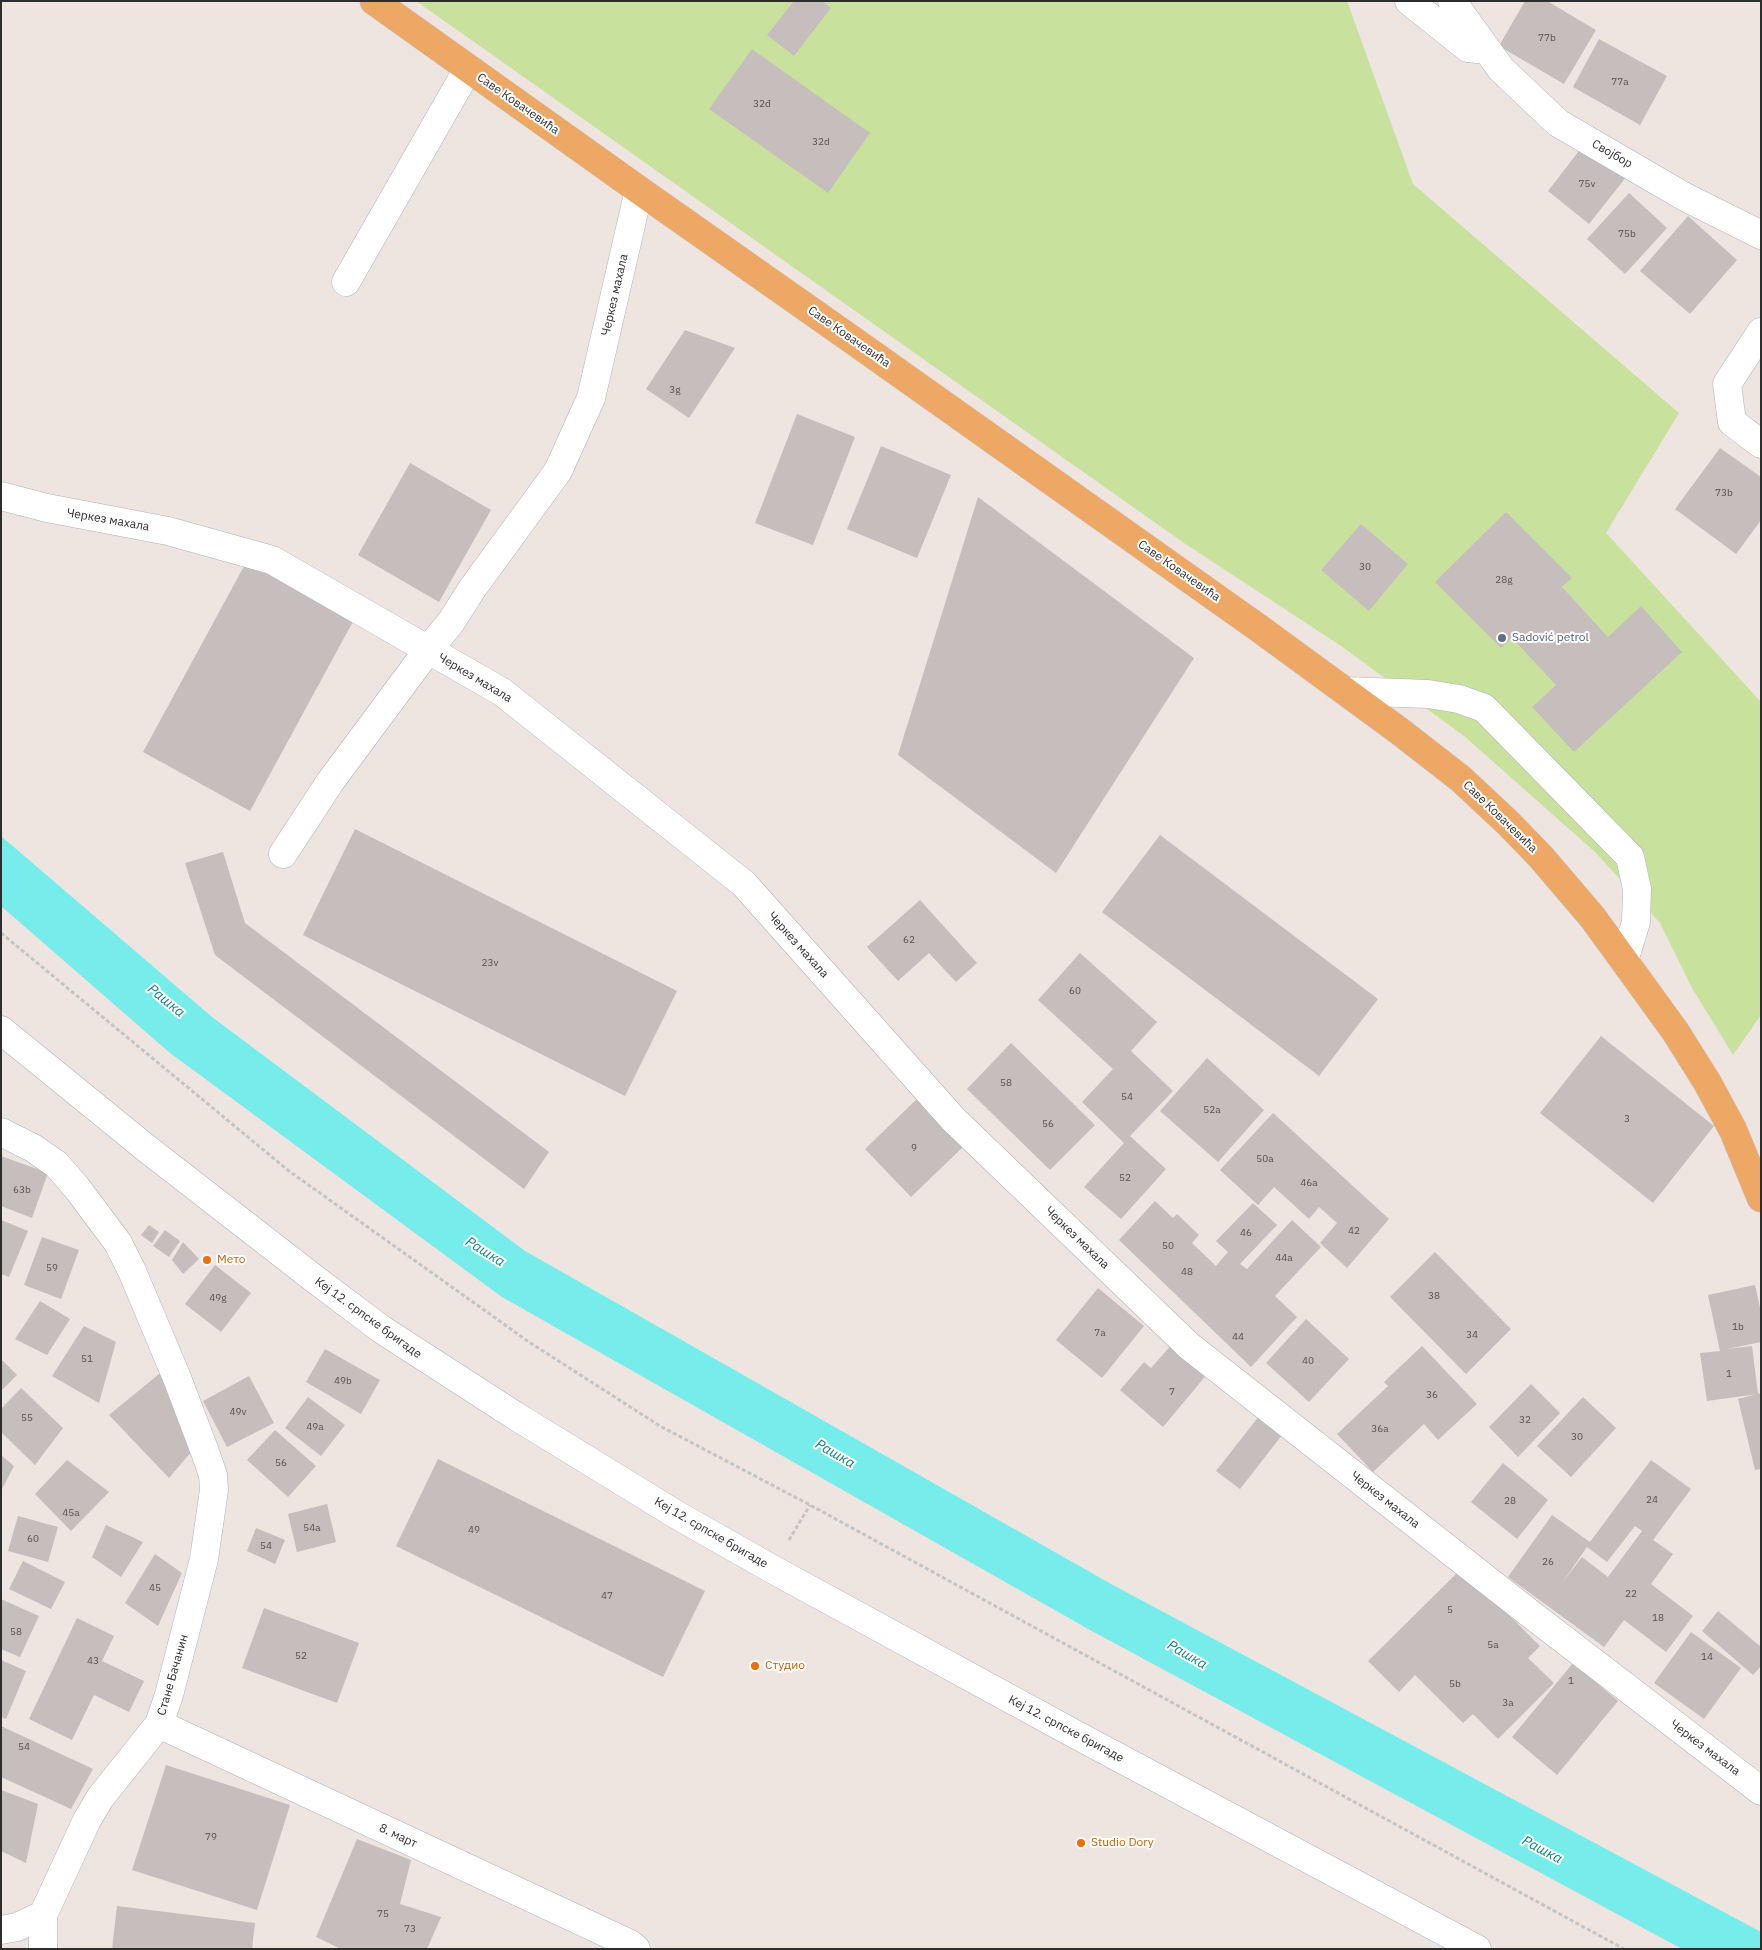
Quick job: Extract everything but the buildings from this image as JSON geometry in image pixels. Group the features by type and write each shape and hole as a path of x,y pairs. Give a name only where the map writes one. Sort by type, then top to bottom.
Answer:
{"main road":[{"name":"Саве Ковачевића","path":"374,1 1345,691 1461,779 1541,857 1593,918 1675,1031 1707,1082 1733,1130 1761,1198"}],"street":[{"path":"1409,1 1468,48 1477,49 1485,47"},
{"name":"Својбор","path":"1452,1 1501,69 1558,123 1685,197 1761,235"},
{"name":"Саве Ковачевића","path":"346,282 468,69"},
{"name":"Черкез махала","path":"283,854 330,782 451,622 472,589 552,478 566,453 591,398 639,190"},
{"path":"1761,332 1727,384 1732,422 1761,444"},
{"name":"Черкез махала","path":"1,496 47,508 168,531 272,560 502,692 744,884 953,1119 1189,1346 1528,1612 1761,1791"},
{"path":"1345,691 1428,694 1459,699 1484,708 1630,857 1637,889 1636,922 1624,961"},
{"name":"Кеј 12. српске бригаде","path":"1,1030 146,1148 381,1328 522,1420 677,1514 772,1568 1054,1723 1477,1949"},
{"name":"Стане Бачанин","path":"1,1132 33,1148 56,1164 118,1243 132,1271 177,1378 213,1475 214,1490 204,1559 169,1695 159,1724 96,1805 83,1828 43,1915 43,1949"},
{"name":"8. март","path":"159,1724 630,1944 636,1949"},
{"path":"1,1930 18,1927 43,1915"}],"path":[{"path":"1,933 289,1171 521,1336 660,1426 810,1505 1624,1949"},
{"path":"772,1568 810,1505"}],"green space":[{"path":"416,1 1347,1 1413,184 1679,413 1606,533 1761,702 1761,1015 1733,1055 1692,988 1660,923 1595,852 1464,736 1341,646 1184,543"}],"water":[{"name":"Рашка","path":"1,836 212,1017 525,1251 1111,1584 1761,1932 1761,1949 1682,1949 1090,1630 502,1297 170,1053 1,906"}],"place":[{"name":"Sadović petrol","path":"1502,638"},
{"name":"Мето","path":"207,1260"},
{"name":"Студио","path":"755,1666"},
{"name":"Studio Dory","path":"1081,1843"}]}
